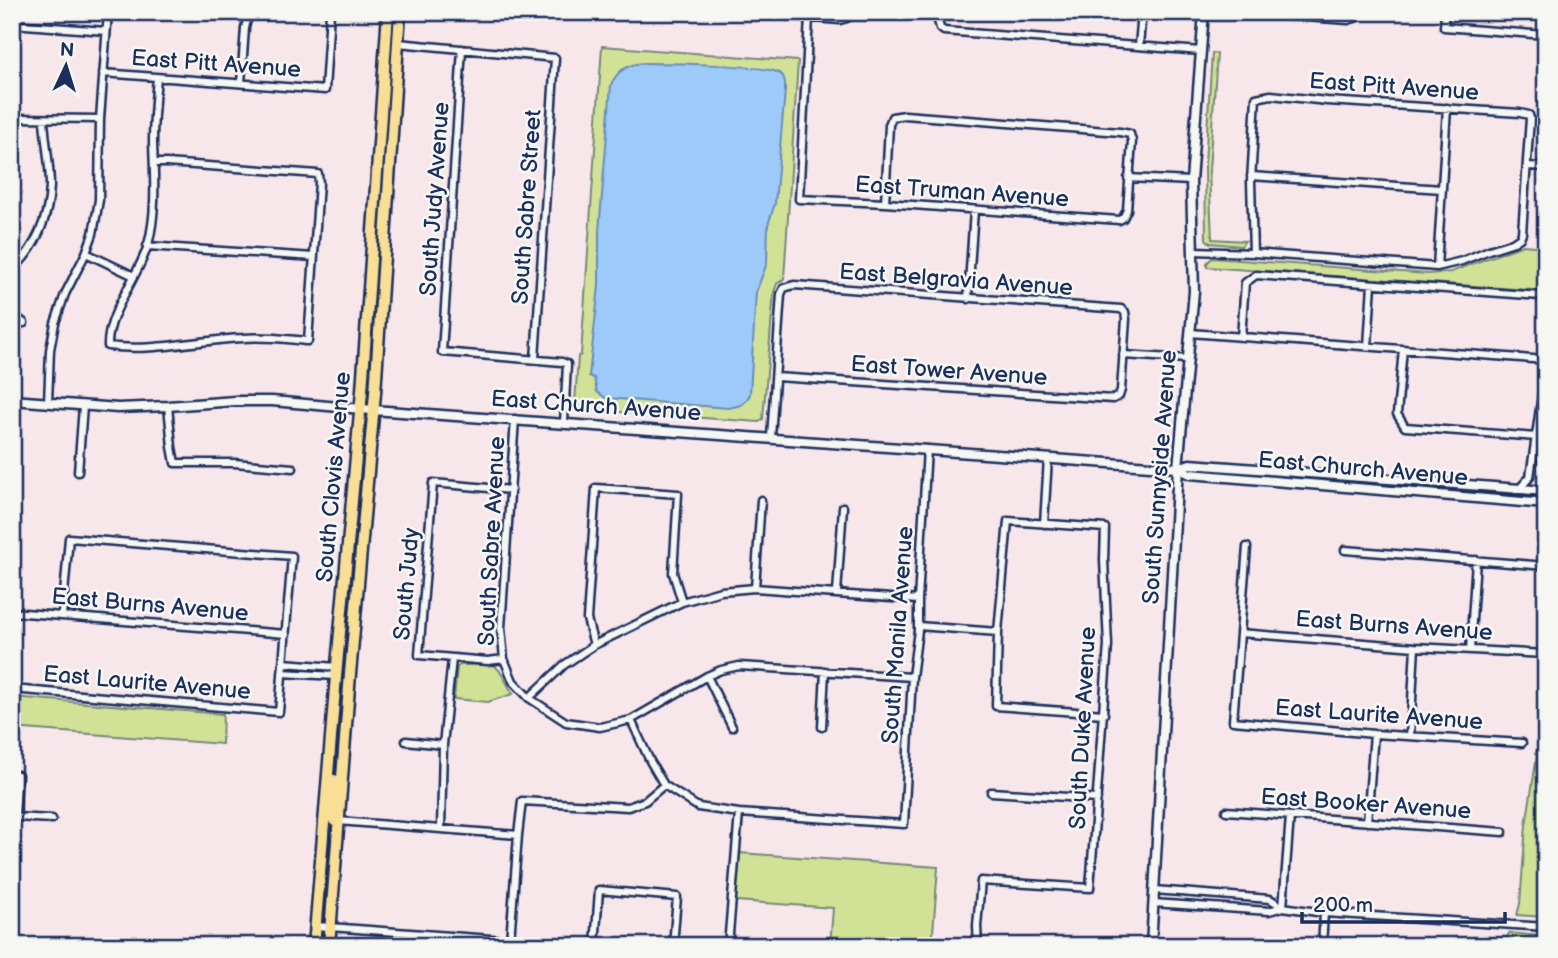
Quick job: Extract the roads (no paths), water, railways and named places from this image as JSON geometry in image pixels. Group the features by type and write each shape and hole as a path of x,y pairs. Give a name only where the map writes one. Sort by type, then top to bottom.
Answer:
{"main road":[{"name":"South Clovis Avenue","path":"314,946 360,408 388,12"},
{"path":"394,12 392,39 398,43"},
{"name":"South Clovis Avenue","path":"329,946 373,410 400,12"},
{"path":"329,758 334,769 331,813 334,820 338,821"}],"street":[{"path":"48,403 50,350 55,323 65,294 93,234 99,200 100,120 108,12"},
{"path":"241,83 245,28 249,12"},
{"name":"East Pitt Avenue","path":"103,74 326,90 330,12"},
{"path":"735,12 840,20 848,15"},
{"path":"939,12 940,28 944,31 1201,51"},
{"path":"1139,46 1142,12"},
{"name":"South Sunnyside Avenue","path":"1151,946 1178,468 1194,291 1191,181 1204,12"},
{"path":"1445,12 1444,27 1546,34"},
{"path":"1271,13 1348,20 1356,15"},
{"name":"East Truman Avenue","path":"809,18 799,200 885,203 1112,220 1123,218 1128,178"},
{"path":"12,24 106,31"},
{"path":"398,43 462,49"},
{"name":"South Sabre Street","path":"462,49 555,58 535,359"},
{"name":"South Judy Avenue","path":"462,49 442,352 535,359"},
{"path":"155,163 318,174 308,341 243,338 141,348 108,346 107,336 111,324 148,246 154,203 153,120 157,78"},
{"name":"East Pitt Avenue","path":"1251,176 1256,98 1271,95 1529,115 1527,166"},
{"path":"1437,267 1447,108"},
{"path":"885,203 889,125 892,117 905,115 1130,134 1132,141 1128,178 1191,181"},
{"path":"12,118 100,120"},
{"path":"12,270 30,249 46,215 50,185 44,119"},
{"path":"1194,251 1437,267 1462,261 1520,238 1527,166 1546,167"},
{"path":"1252,253 1251,176 1442,189"},
{"path":"968,299 974,210"},
{"path":"148,246 314,257"},
{"path":"86,253 134,276"},
{"path":"1241,337 1245,283 1256,275 1541,296 1546,302"},
{"path":"1368,346 1373,284"},
{"name":"East Belgravia Avenue","path":"776,377 781,294 784,288 794,285 1121,309 1125,312 1124,355"},
{"path":"12,314 24,323"},
{"path":"1190,333 1546,360"},
{"path":"1403,349 1397,414 1405,427 1537,437"},
{"path":"1124,355 1188,359"},
{"name":"East Tower Avenue","path":"776,377 1113,399 1119,396 1121,390 1124,355"},
{"path":"535,359 567,364 564,423"},
{"path":"1519,502 1520,488 1530,477 1546,367"},
{"path":"771,437 776,377"},
{"name":"East Church Avenue","path":"12,400 118,408 272,401 1178,468 1190,474 1546,504"},
{"path":"78,472 83,406"},
{"path":"168,406 175,463 234,463 293,468"},
{"name":"South Sabre Avenue","path":"515,419 501,628 504,659 513,681 529,698"},
{"name":"South Manila Avenue","path":"739,813 904,824 927,449"},
{"path":"1048,458 1044,524 1008,521 998,632 996,706 1104,713"},
{"name":"East Church Avenue","path":"1178,468 1190,464 1546,491"},
{"name":"South Judy","path":"452,659 419,655 433,483 511,490"},
{"path":"594,645 587,619 596,488 678,494 673,573 681,602"},
{"path":"755,588 761,500"},
{"path":"837,593 842,507"},
{"name":"South Duke Avenue","path":"978,946 981,881 1090,888 1108,645 1105,528 1044,524"},
{"path":"62,616 69,538 292,556 282,673 336,672"},
{"path":"1240,633 1247,547"},
{"path":"1345,550 1546,566"},
{"path":"1470,650 1476,560"},
{"path":"912,677 739,666 708,676 631,720 600,727 566,722 529,698 564,665 594,645 681,602 722,591 755,588 918,600"},
{"name":"East Burns Avenue","path":"12,611 286,634"},
{"path":"918,626 998,632"},
{"name":"East Burns Avenue","path":"1240,633 1546,654"},
{"name":"East Laurite Avenue","path":"1240,633 1233,721 1374,734 1521,743"},
{"path":"1410,736 1415,647"},
{"path":"440,829 443,745 452,659 504,659"},
{"path":"283,663 336,672"},
{"path":"822,727 825,671"},
{"name":"East Laurite Avenue","path":"12,689 279,712 282,673"},
{"path":"708,676 732,727"},
{"path":"631,720 664,785 698,807 739,813 728,946"},
{"path":"1367,822 1374,734"},
{"path":"406,741 443,745"},
{"path":"12,853 15,774"},
{"path":"510,941 522,801 628,807 645,801 664,785"},
{"path":"990,792 1097,799"},
{"name":"East Booker Avenue","path":"1226,811 1503,832"},
{"path":"1283,907 1290,816"},
{"path":"14,817 52,819"},
{"path":"338,821 518,835"},
{"path":"594,946 599,890 677,897 673,946"},
{"path":"1154,890 1270,899 1283,907 1324,913 1546,927"},
{"path":"1153,902 1269,911 1283,907"},
{"path":"1322,946 1324,913"},
{"path":"316,926 584,946"},
{"path":"425,946 426,935"}],"water":[{"path":"644,63 759,68 782,75 785,81 775,203 768,225 767,263 756,292 750,394 744,403 736,407 606,398 597,392 594,378 589,376 599,286 599,231 611,85 624,69"}]}
